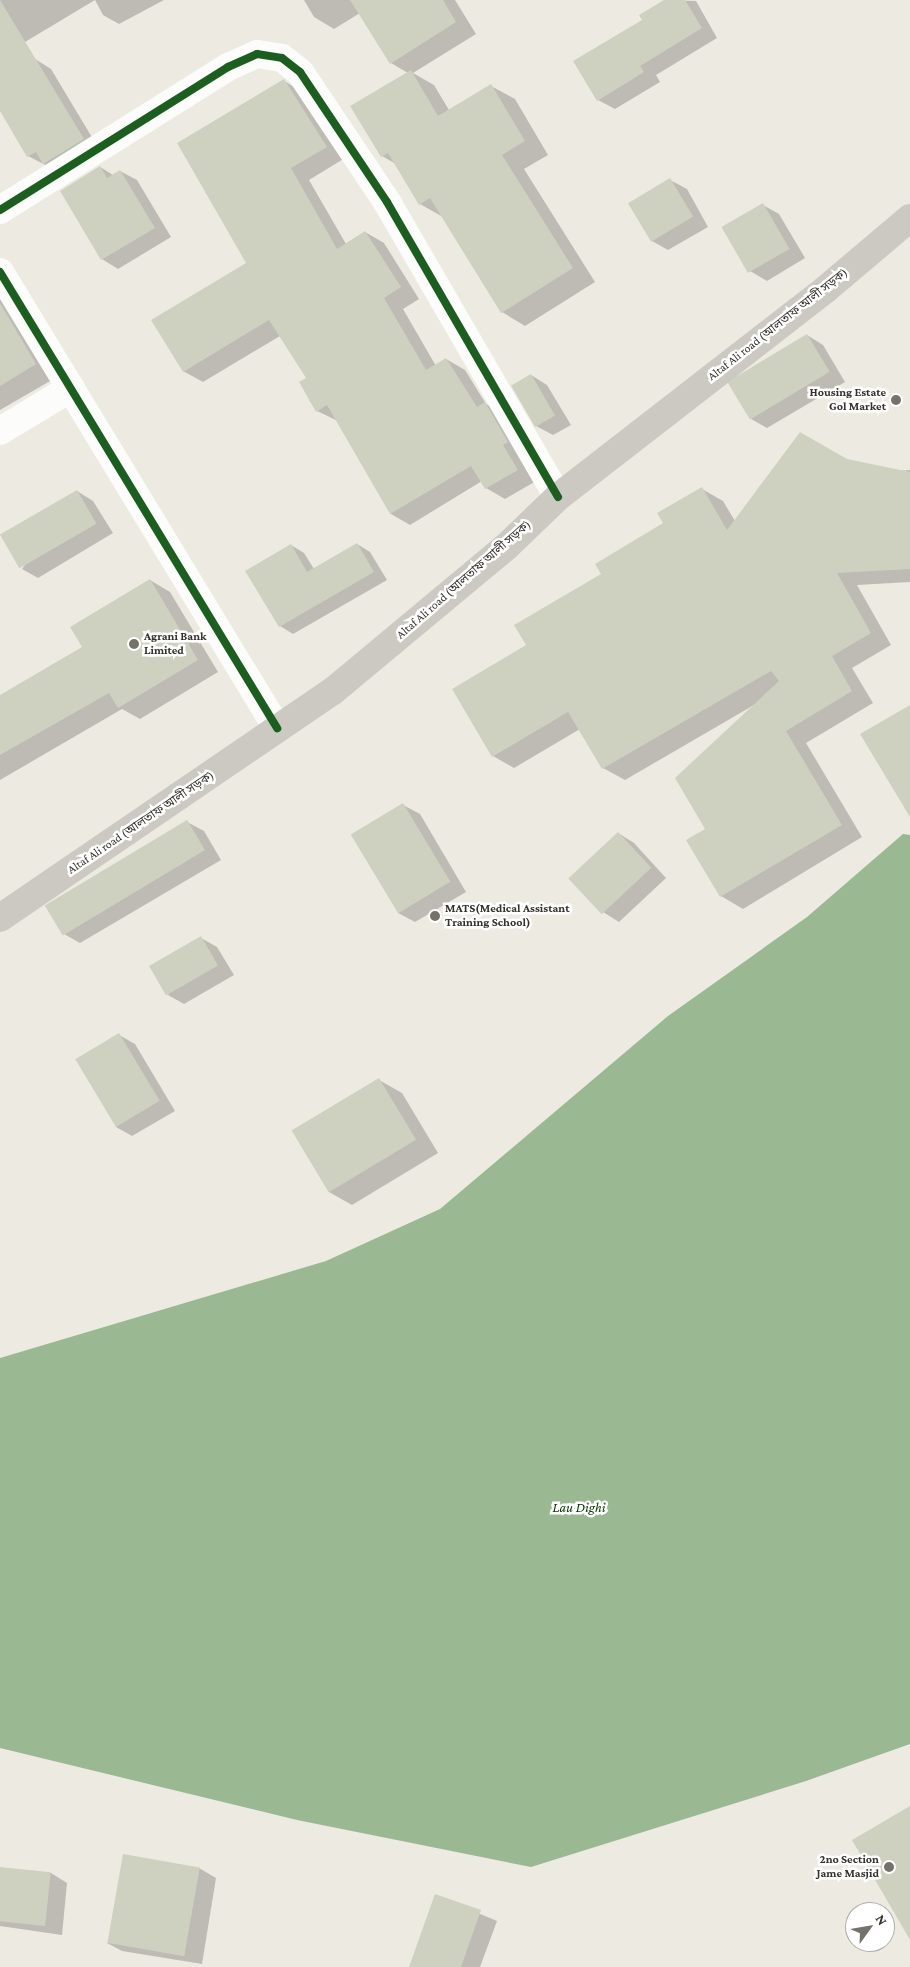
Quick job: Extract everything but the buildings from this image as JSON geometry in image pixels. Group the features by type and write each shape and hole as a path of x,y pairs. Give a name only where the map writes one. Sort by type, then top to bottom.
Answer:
{"main road":[{"name":"Altaf Ali road (আলতাফ আলী সড়ক)","path":"0,918 340,684 506,547 558,497 826,289 910,218"}],"street":[{"path":"0,210 228,67 257,54 282,58 300,72 386,202 558,497"},
{"path":"0,272 277,728"},
{"path":"0,431 70,388"}],"water":[{"name":"Lau Dighi","path":"903,834 910,835 910,1744 806,1781 531,1867 297,1820 0,1748 0,1358 326,1261 440,1209 668,1016 807,917"}],"cycle path":[{"path":"0,210 228,67 257,54 282,58 300,72 387,202 558,497"},
{"path":"0,272 277,728"}],"place":[{"name":"Housing Estate Gol Market","path":"896,400"},
{"name":"Agrani Bank Limited","path":"134,644"},
{"name":"MATS(Medical Assistant Training School)","path":"435,916"},
{"name":"2no Section Jame Masjid","path":"889,1867"}]}
